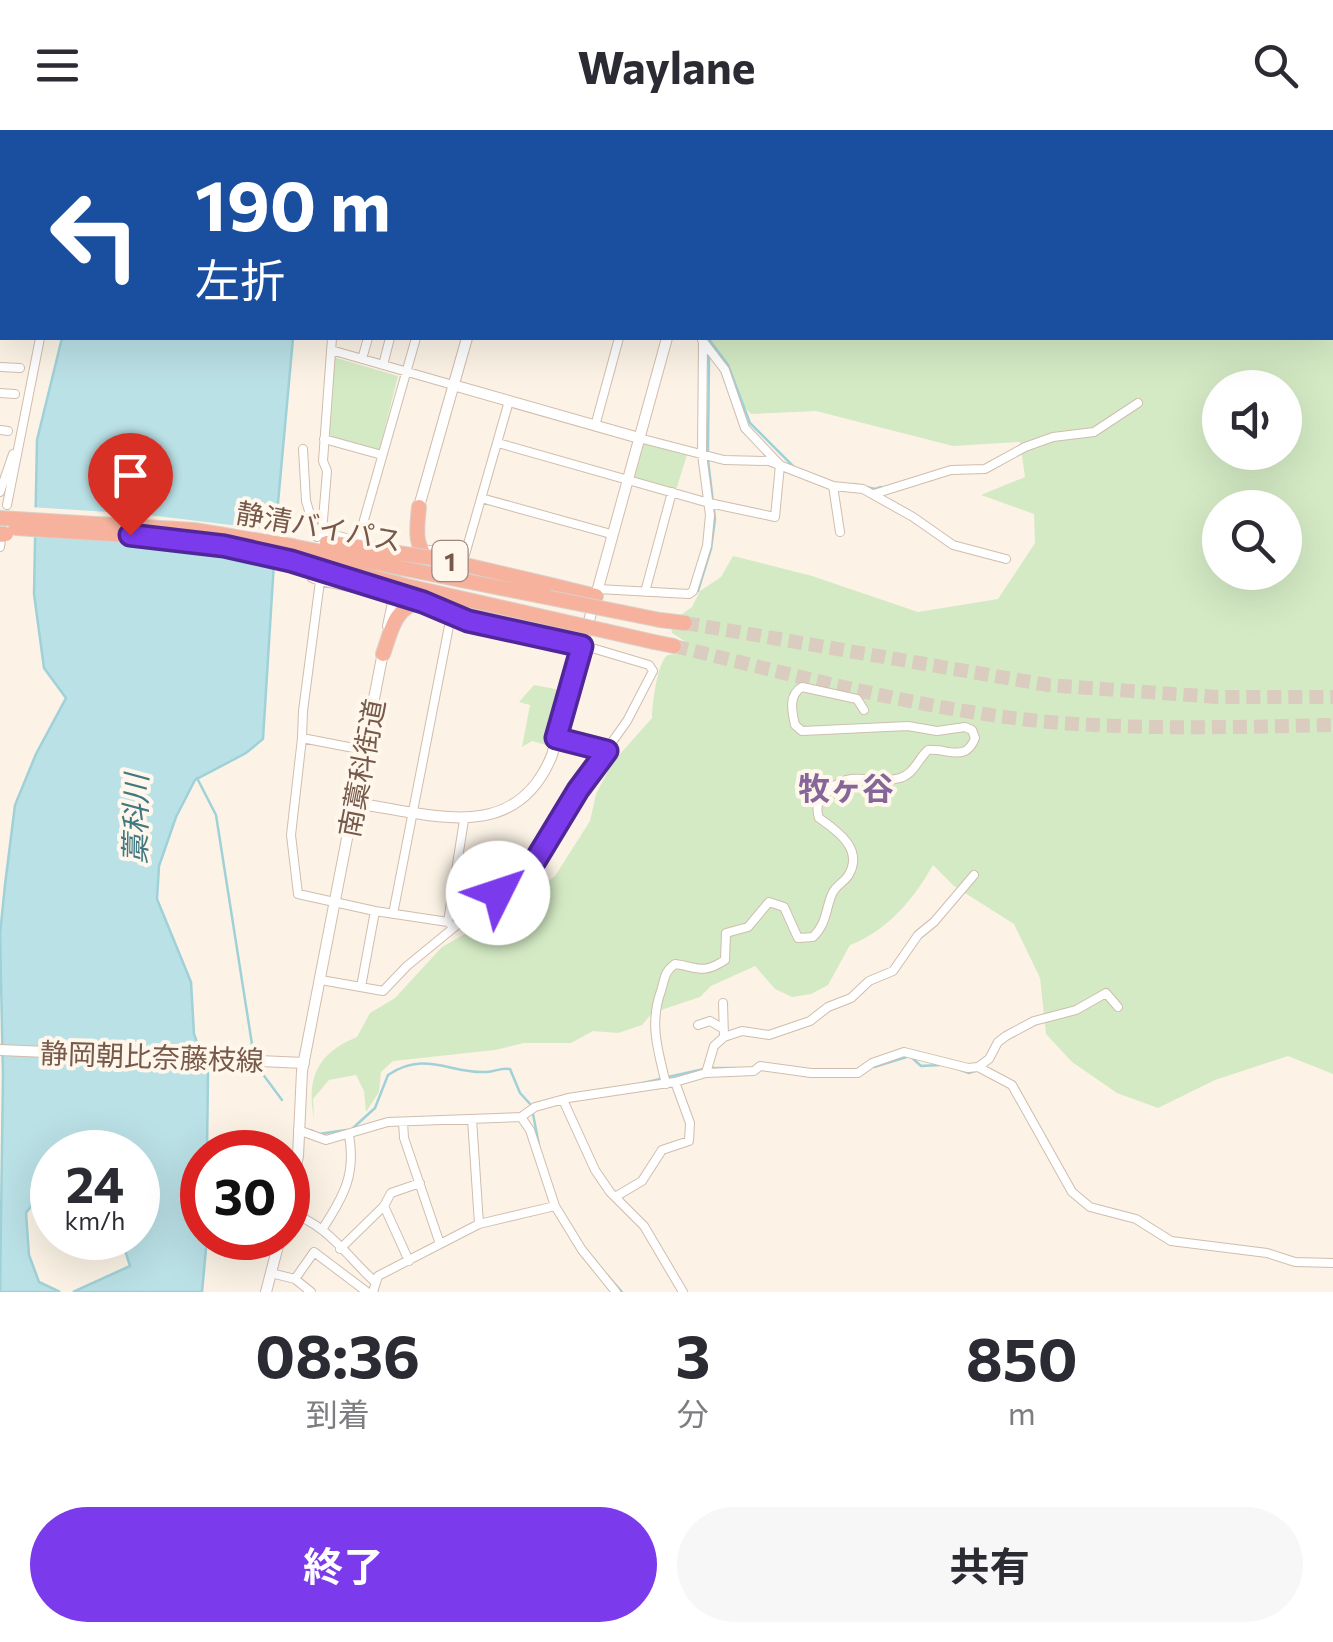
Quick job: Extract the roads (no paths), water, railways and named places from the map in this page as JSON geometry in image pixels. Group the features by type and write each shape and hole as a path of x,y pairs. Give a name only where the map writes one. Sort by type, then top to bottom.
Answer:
{"highway":[{"name":"1","path":"419,508 416,539 426,557"},
{"name":"1","path":"2,521 91,527"},
{"name":"1","path":"2,521 91,527"},
{"name":"静清バイパス","path":"91,527 227,540 685,624"},
{"name":"1","path":"227,540 415,554 660,620"},
{"name":"1","path":"227,540 423,602 468,621 582,645"},
{"name":"静清バイパス","path":"227,540 407,586 674,646"},
{"name":"1","path":"405,556 426,557 544,587 597,593"},
{"name":"1","path":"394,597 530,625 654,642"},
{"name":"1","path":"383,654 398,614 419,602"}],"main road":[{"name":"南藁科街道","path":"298,1130 304,1063 394,597 466,340"},
{"path":"354,803 464,820 503,811 521,799 544,772 666,340"},
{"path":"453,385 638,438"},
{"name":"静岡朝比奈藤枝線","path":"0,1050 304,1063"},
{"path":"266,1292 274,1260"}],"street":[{"path":"0,547 40,340"},
{"path":"303,449 308,511 317,536 322,532 326,471 322,461 332,340"},
{"path":"362,359 367,340"},
{"path":"382,365 389,340"},
{"path":"358,541 415,340"},
{"path":"594,426 618,340"},
{"path":"597,593 692,593 707,546 709,503 702,454 702,340"},
{"path":"498,443 709,503 775,517 780,465 745,428 725,370 703,340"},
{"path":"331,350 453,385"},
{"path":"0,367 20,368"},
{"path":"0,393 15,394"},
{"path":"464,558 509,402"},
{"path":"874,494 951,470 985,468 1053,437 1094,432 1138,403"},
{"path":"0,492 22,431"},
{"path":"638,438 702,454 780,465 833,486 862,488 956,546 1006,559"},
{"path":"324,439 382,455"},
{"path":"833,486 840,532"},
{"path":"644,592 672,492"},
{"path":"481,498 611,534"},
{"path":"322,532 405,556"},
{"path":"426,557 430,550 556,582 566,588"},
{"path":"313,571 312,578 320,581 394,597"},
{"path":"320,581 290,835 300,896 451,925"},
{"path":"393,914 449,626"},
{"path":"320,980 383,992 451,925 535,861 634,708 653,668 582,645"},
{"path":"615,1197 642,1181 662,1150 689,1140 690,1123 667,1080 653,1024 654,1006 668,969 675,964 698,971 716,966 725,960 726,932 748,927 769,902 784,907 798,938 813,937 824,925 833,891 847,877 851,864 842,833 819,818 816,811 830,790 853,778 900,778 914,769 928,750 958,754 969,749 975,738 972,730 964,727 944,732 908,726 802,731 795,725 792,701 794,692 802,686 857,698 864,710"},
{"path":"302,738 364,750"},
{"path":"556,738 607,751"},
{"path":"451,925 464,820"},
{"path":"698,1025 710,1020 723,1032 769,1035 810,1021 828,1007 851,998 869,981 893,971 918,935 974,875"},
{"path":"360,987 376,911"},
{"path":"978,1068 989,1059 998,1042 1034,1021 1063,1016 1106,993 1118,1008"},
{"path":"706,1073 723,1032 723,1003"},
{"path":"310,1134 326,1140 388,1122 521,1117 535,1107 562,1100 706,1073 754,1072 760,1066 812,1073 858,1073 872,1063 904,1052 978,1068 1012,1084 1072,1192 1090,1207 1136,1219 1172,1241 1267,1253 1295,1262 1333,1263"},
{"path":"562,1100 595,1170 644,1226 683,1292"},
{"path":"521,1117 530,1130 555,1206 582,1250 616,1292"},
{"path":"472,1119 479,1224"},
{"path":"403,1122 404,1138 440,1244"},
{"path":"324,1228 346,1192 353,1156 349,1134"},
{"path":"340,1249 384,1206 391,1194 420,1183"},
{"path":"384,1206 409,1261"},
{"path":"294,1279 314,1252 370,1292 374,1281 479,1224 555,1206"},
{"path":"310,1220 324,1228 374,1281"},
{"path":"271,1274 294,1279 311,1292"}],"water":[{"name":"藁科川","path":"62,340 293,340 263,739 246,753 195,780 176,817 159,866 157,899 191,982 194,1034 208,1073 207,1130 180,1130 180,1260 205,1260 202,1292 73,1292 130,1266 128,1260 160,1260 160,1130 30,1130 30,1208 26,1213 29,1255 39,1282 60,1292 0,1292 0,934 5,885 15,805 66,698 44,668 34,594 37,440"}],"waterway":[{"path":"709,340 728,365 750,423 795,468"},
{"path":"708,452 709,355"},
{"path":"698,591 711,549 715,519 708,460"},
{"path":"854,484 881,487"},
{"path":"197,778 216,815 254,1057"},
{"path":"874,1067 910,1056 921,1066 940,1065"},
{"path":"353,1128 375,1108 388,1075 414,1064 473,1072 510,1069 520,1093 532,1106"},
{"path":"256,1065 282,1100"},
{"path":"712,1068 734,1068"},
{"path":"668,1077 704,1069"},
{"path":"958,1069 975,1071"},
{"path":"643,1083 660,1079"},
{"path":"533,1114 539,1145"},
{"path":"311,1130 319,1134 346,1130"},
{"path":"607,1275 622,1292"}],"tunnel":[{"path":"685,623 1048,685 1217,697 1333,697"},
{"path":"674,646 860,691 1002,717 1120,726 1333,725"}],"district":[{"name":"牧ヶ谷","path":"846,787"}]}
